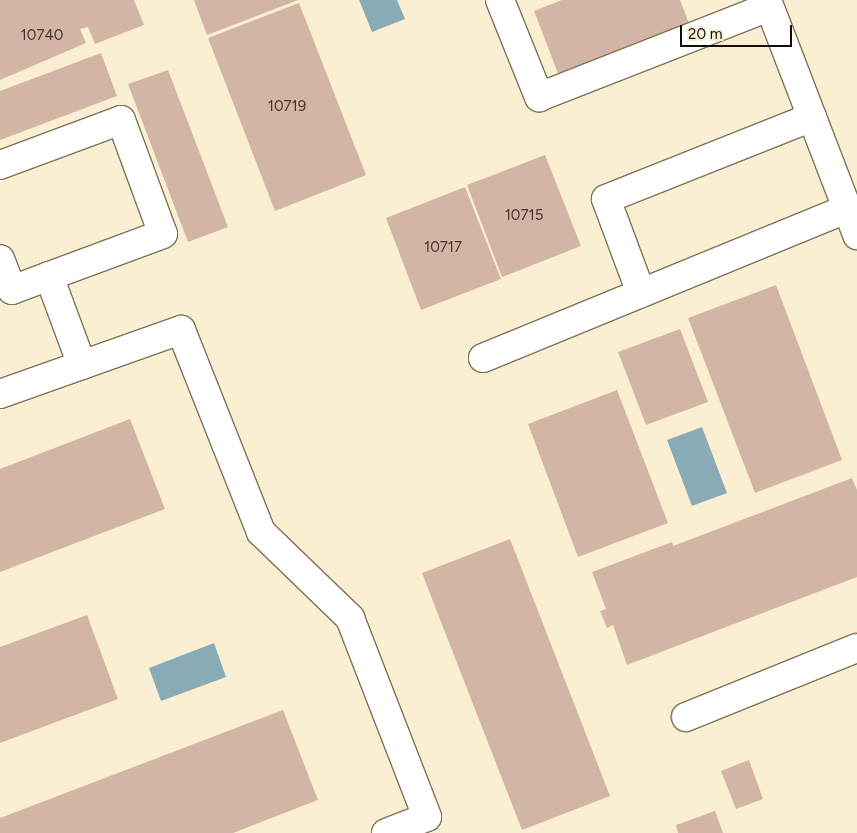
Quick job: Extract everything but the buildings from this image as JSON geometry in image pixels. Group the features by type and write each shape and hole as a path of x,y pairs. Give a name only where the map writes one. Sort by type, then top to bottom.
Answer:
{"street":[{"path":"483,358 641,293 853,223 768,3 539,97 500,0"},
{"path":"641,293 606,199 812,117"},
{"path":"0,165 121,120 163,234 12,290 0,259"},
{"path":"49,276 82,365"},
{"path":"0,394 181,330 262,532 350,618 426,818 386,833"},
{"path":"686,717 857,648"}],"water":[{"path":"359,0 397,0 405,19 372,32"},
{"path":"702,427 727,493 692,506 667,440"},
{"path":"214,643 226,677 161,701 149,668"}]}
